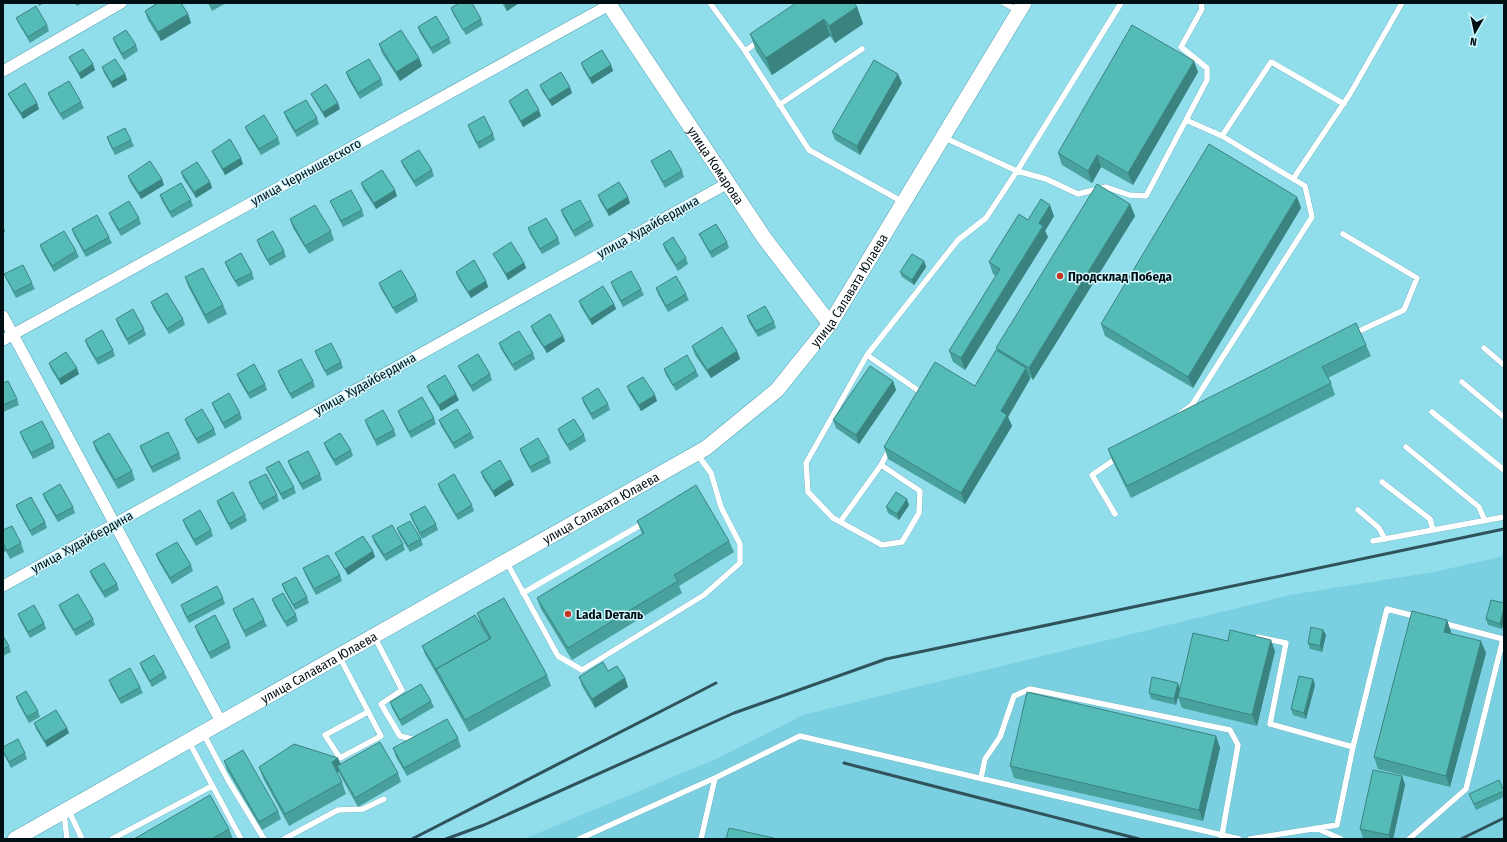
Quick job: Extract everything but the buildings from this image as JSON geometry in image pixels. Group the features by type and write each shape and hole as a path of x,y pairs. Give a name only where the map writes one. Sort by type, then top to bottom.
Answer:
{"street":[{"path":"3,70 121,3"},
{"name":"улица Комарова","path":"609,4 765,239 830,324"},
{"name":"улица Чернышевского","path":"3,340 609,4"},
{"name":"улица Салавата Юлаева","path":"15,839 706,448 777,390 830,324 1021,7"},
{"name":"улица Худайбердина","path":"3,586 728,183"},
{"path":"3,316 221,722"}],"lane":[{"path":"710,3 745,51 809,150 903,202"},
{"path":"1004,3 1021,7"},
{"path":"881,465 920,491 919,513 902,542 882,545 832,518 808,492 806,463 867,355 958,240 986,218 1017,171 1121,3"},
{"path":"942,137 1017,171 1046,179 1078,194 1106,187 1129,195 1146,196 1207,80 1207,68 1181,47 1202,9 1201,3"},
{"path":"1293,179 1344,104 1402,3"},
{"path":"745,51 763,38"},
{"path":"779,105 862,49"},
{"path":"1222,136 1271,62 1344,104"},
{"path":"1173,418 1195,405 1312,217 1305,186 1222,136 1186,120"},
{"path":"1343,234 1417,278 1404,310 1348,336"},
{"path":"1484,348 1504,365"},
{"path":"867,355 919,391 912,405"},
{"path":"1462,382 1504,417"},
{"path":"1432,412 1504,470"},
{"path":"840,522 881,465 891,445"},
{"path":"1406,447 1479,507 1485,521"},
{"path":"505,561 558,656 582,670 704,595 740,563 740,544 721,507 711,473 697,453"},
{"path":"1115,514 1092,475 1123,454"},
{"path":"1382,482 1430,519 1433,530"},
{"path":"1358,510 1379,528 1385,539"},
{"path":"1373,541 1504,517"},
{"path":"524,593 650,520"},
{"path":"1250,839 1336,825 1353,747 1387,609 1426,619"},
{"path":"1409,839 1466,789 1504,639 1434,621"},
{"path":"374,636 402,690 381,704 400,736 416,740"},
{"path":"1252,636 1286,643 1270,724 1353,747"},
{"path":"339,655 381,736 340,758 325,735 368,712"},
{"path":"981,778 985,759 1000,737 1014,696 1030,689 1230,730 1238,745 1221,837"},
{"path":"202,732 228,780 264,839"},
{"path":"579,839 715,778 800,736 981,778 1221,837 1239,839"},
{"path":"188,741 240,839"},
{"path":"701,839 715,778"},
{"path":"112,839 212,786"},
{"path":"284,839 338,810 363,809 384,799"},
{"path":"66,810 67,839"},
{"path":"66,810 82,839"},
{"path":"1316,828 1341,839"}],"shaded area":[{"path":"1504,556 1504,839 524,839 716,759 803,715 1290,595 1434,572"}],"railway":[{"path":"446,839 484,825 734,713 886,659 1504,529"},
{"path":"412,839 716,683"},
{"path":"844,763 1139,839"},
{"path":"1461,839 1504,818"}],"place":[{"name":"Продсклад Победа","path":"1060,276"},
{"name":"Lada Dеталь","path":"568,614"}]}
